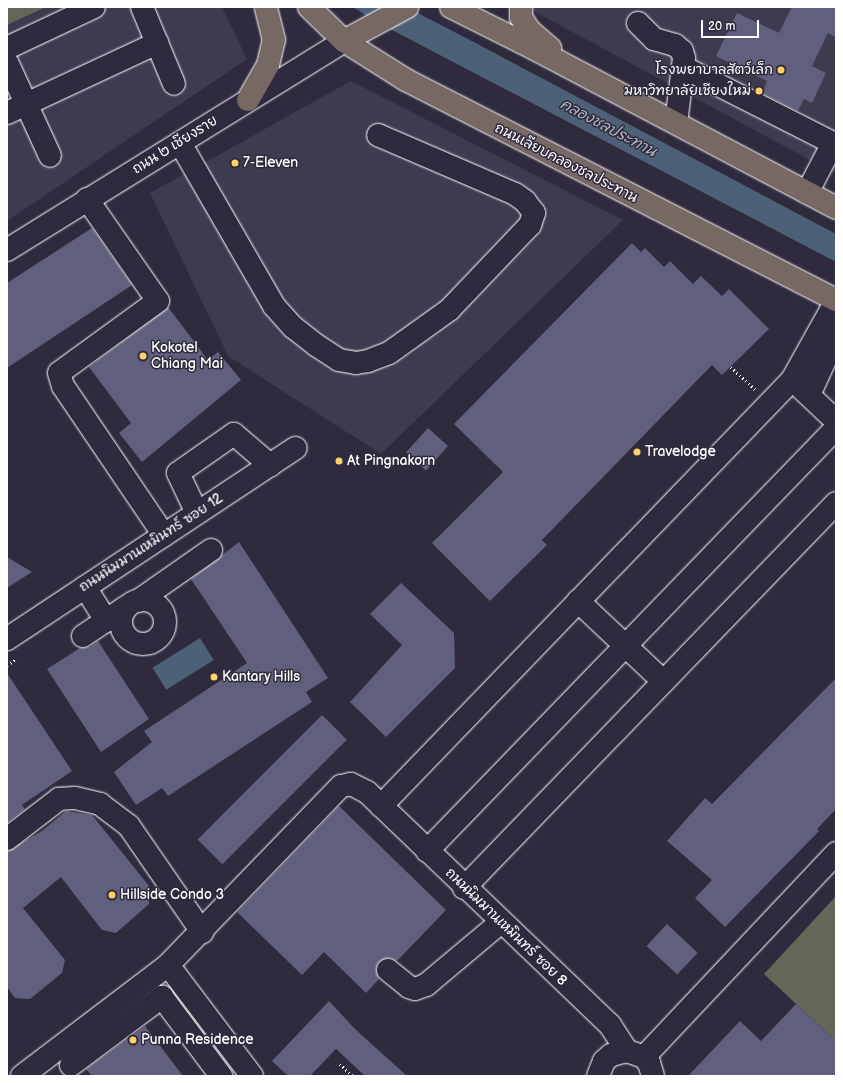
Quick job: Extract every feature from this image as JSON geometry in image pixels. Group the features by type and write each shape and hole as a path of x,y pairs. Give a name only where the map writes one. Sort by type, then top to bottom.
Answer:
{"main road":[{"path":"248,100 268,65 274,40 266,7"},
{"name":"ถนนเลียบคลองชลประทาน","path":"309,7 344,41 413,83 836,301"},
{"path":"344,41 407,7"},
{"path":"451,7 575,70 836,208"},
{"path":"521,7 521,17 529,30 575,70"}],"street":[{"path":"7,48 94,7"},
{"path":"142,7 174,84"},
{"path":"638,24 654,39 675,45 682,51 683,67 676,123"},
{"name":"ถนน ๒ เชียงราย","path":"7,250 344,41"},
{"path":"16,108 157,43"},
{"path":"7,62 16,108 50,156"},
{"path":"683,67 835,141 807,193"},
{"path":"180,143 274,306 293,327 316,345 339,360 356,363 368,362 389,353 449,310 530,224 534,213 525,201 515,194 378,135"},
{"path":"87,199 158,301 59,373 63,386 164,535"},
{"path":"381,806 792,380 836,301"},
{"path":"809,395 836,336"},
{"path":"792,380 836,421"},
{"path":"427,852 836,428"},
{"path":"197,513 178,473 234,434 270,465"},
{"name":"ถนนนิมมานเหมินทร์ ซอย 12","path":"7,639 296,448"},
{"path":"464,888 836,503"},
{"path":"83,636 211,550"},
{"path":"85,587 106,621"},
{"path":"578,602 663,681"},
{"name":"ถนนนิมมานเหมินทร์ ซอย 8","path":"69,1063 202,932 341,786 352,784 358,786 381,806 500,923 610,1025 641,1061"},
{"path":"7,839 58,799 76,798 100,804 129,826 202,932"},
{"path":"598,1076 604,1061 611,1055 641,1061 836,853"},
{"path":"388,970 409,987 415,989 426,985 500,923"},
{"path":"168,965 252,1076"},
{"path":"22,1076 69,1063 162,997 221,1076"}],"path":[{"path":"731,366 770,403"},
{"path":"7,665 20,656"},
{"path":"340,1064 353,1076"}],"shaded area":[{"path":"7,7 222,7 247,59 7,221"},
{"name":"มหาวิทยาลัยเชียงใหม่","path":"526,7 836,7 836,174"},
{"path":"351,81 623,220 381,454 228,356 150,193"}],"green space":[{"path":"7,7 46,7 7,25"},
{"path":"836,896 836,1041 764,974"}],"water":[{"name":"คลองชลประทาน","path":"353,7 406,7 468,39 836,234 836,262 371,19"},
{"path":"200,638 214,660 166,690 153,668"}],"building":[{"name":"โรงพยาบาลสัตว์เล็ก","path":"792,7 836,7 836,38 828,33 812,66 826,73 812,103 804,99 798,111 762,93 767,81 716,56 737,13 779,33"},
{"path":"92,228 132,285 7,368 7,283"},
{"path":"632,243 641,252 645,248 664,267 670,261 693,284 701,276 722,296 729,289 769,329 722,375 712,365 542,540 547,545 490,601 432,543 503,472 454,424"},
{"path":"168,307 208,360 218,352 241,380 142,462 119,433 131,423 89,367"},
{"path":"428,428 448,446 426,471 406,453"},
{"path":"239,542 328,678 306,692 312,702 168,796 162,788 136,805 114,772 152,742 144,731 247,663 191,579"},
{"path":"7,557 32,572 7,588"},
{"path":"401,583 454,633 455,668 386,737 350,702 402,645 370,614"},
{"path":"98,641 149,719 101,752 47,669 80,648 90,647"},
{"path":"7,673 72,771 22,805 25,809 7,823"},
{"path":"836,678 836,809 817,829 819,831 725,927 695,898 712,880 667,841 705,798 712,804"},
{"path":"322,715 347,740 222,864 198,839"},
{"path":"339,806 446,910 397,961 390,958 379,962 376,968 379,979 366,993 324,952 302,975 237,912"},
{"name":"Hillside Condo 3","path":"66,811 92,815 149,886 149,904 116,933 102,930 61,877 23,908 65,960 62,973 30,999 15,998 7,987 7,851 42,831"},
{"path":"667,924 698,953 677,975 647,946"},
{"path":"329,1001 355,1029 407,1076 365,1076 336,1049 310,1076 288,1076 272,1061"},
{"path":"796,1004 836,1041 836,1076 688,1076 740,1021 761,1041"},
{"name":"Punna Residence","path":"145,1026 183,1076 92,1076 86,1069"}],"place":[{"name":"โรงพยาบาลสัตว์เล็ก","path":"781,70"},
{"name":"มหาวิทยาลัยเชียงใหม่","path":"759,91"},
{"name":"7-Eleven","path":"235,163"},
{"name":"Kokotel Chiang Mai","path":"143,356"},
{"name":"Travelodge","path":"637,452"},
{"name":"At Pingnakorn","path":"339,461"},
{"name":"Kantary Hills","path":"214,677"},
{"name":"Hillside Condo 3","path":"112,895"},
{"name":"Punna Residence","path":"133,1040"}]}
